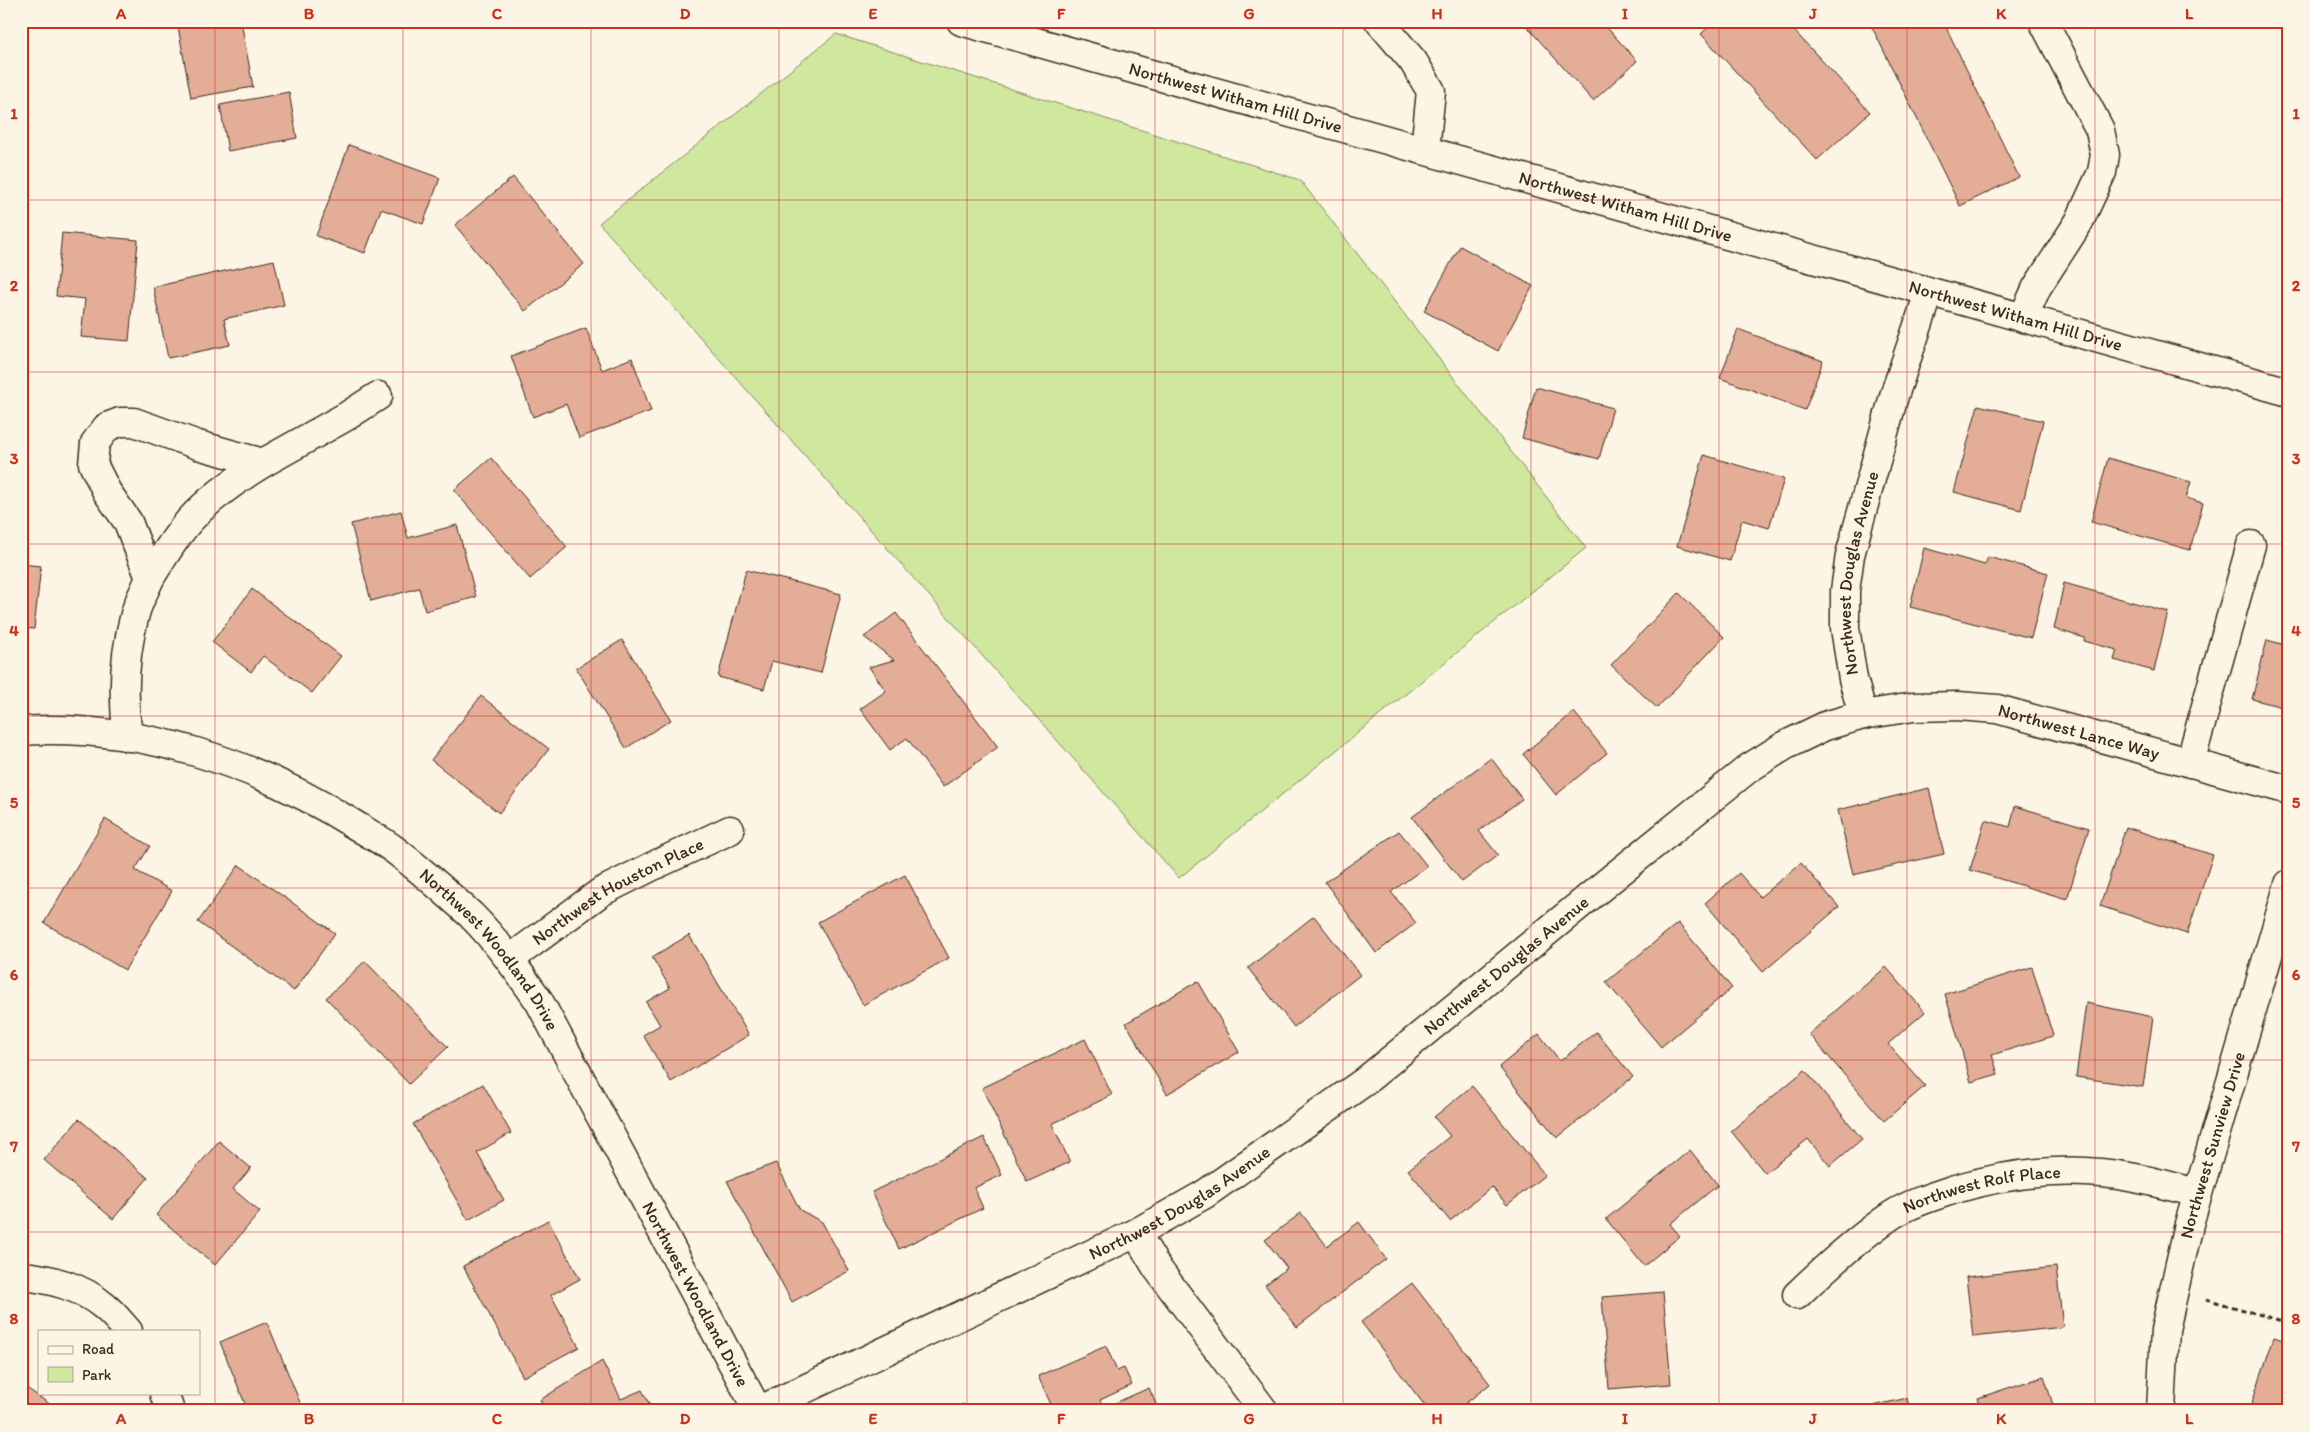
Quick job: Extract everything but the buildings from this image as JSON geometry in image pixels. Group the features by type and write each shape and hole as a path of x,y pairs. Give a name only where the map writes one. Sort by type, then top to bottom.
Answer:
{"street":[{"path":"1379,21 1413,61 1431,91 1425,150"},
{"path":"2023,318 2037,287 2079,222 2102,172 2106,155 2100,130 2043,21"},
{"name":"Northwest Witham Hill Drive","path":"979,24 1929,293 2289,392"},
{"name":"Northwest Douglas Avenue","path":"758,1411 1136,1233 1205,1194 1364,1082 1749,768 1786,745 1825,726 1864,715 1853,679 1845,628 1845,591 1850,555 1894,396 1929,293"},
{"path":"128,737 124,707 125,670 135,613 150,578 172,544 190,520 237,479 347,416 378,396"},
{"path":"150,578 128,522 107,492 93,464 95,443 107,428 120,422 134,422 198,445 263,463"},
{"path":"2190,762 2251,545"},
{"name":"Northwest Lance Way","path":"1864,715 1913,707 1958,706 1997,709 2289,790"},
{"name":"Northwest Woodland Drive","path":"21,731 44,729 128,737 185,748 250,769 317,801 395,850 472,916 510,959 539,1001 758,1411"},
{"name":"Northwest Houston Place","path":"510,959 601,892 730,830"},
{"name":"Northwest Sunview Drive","path":"2161,1411 2166,1330 2174,1289 2198,1193 2289,884"},
{"name":"Northwest Rolf Place","path":"1796,1296 1832,1261 1893,1215 1928,1197 1989,1179 2034,1173 2103,1173 2198,1193"},
{"path":"1136,1233 1157,1268 1264,1411"},
{"path":"21,1276 41,1278 80,1290 103,1305 127,1330"},
{"path":"164,1394 170,1411"}],"path":[{"path":"2174,1289 2289,1323"}],"green space":[{"path":"836,34 1300,180 1586,548 1179,878 599,223"}]}
